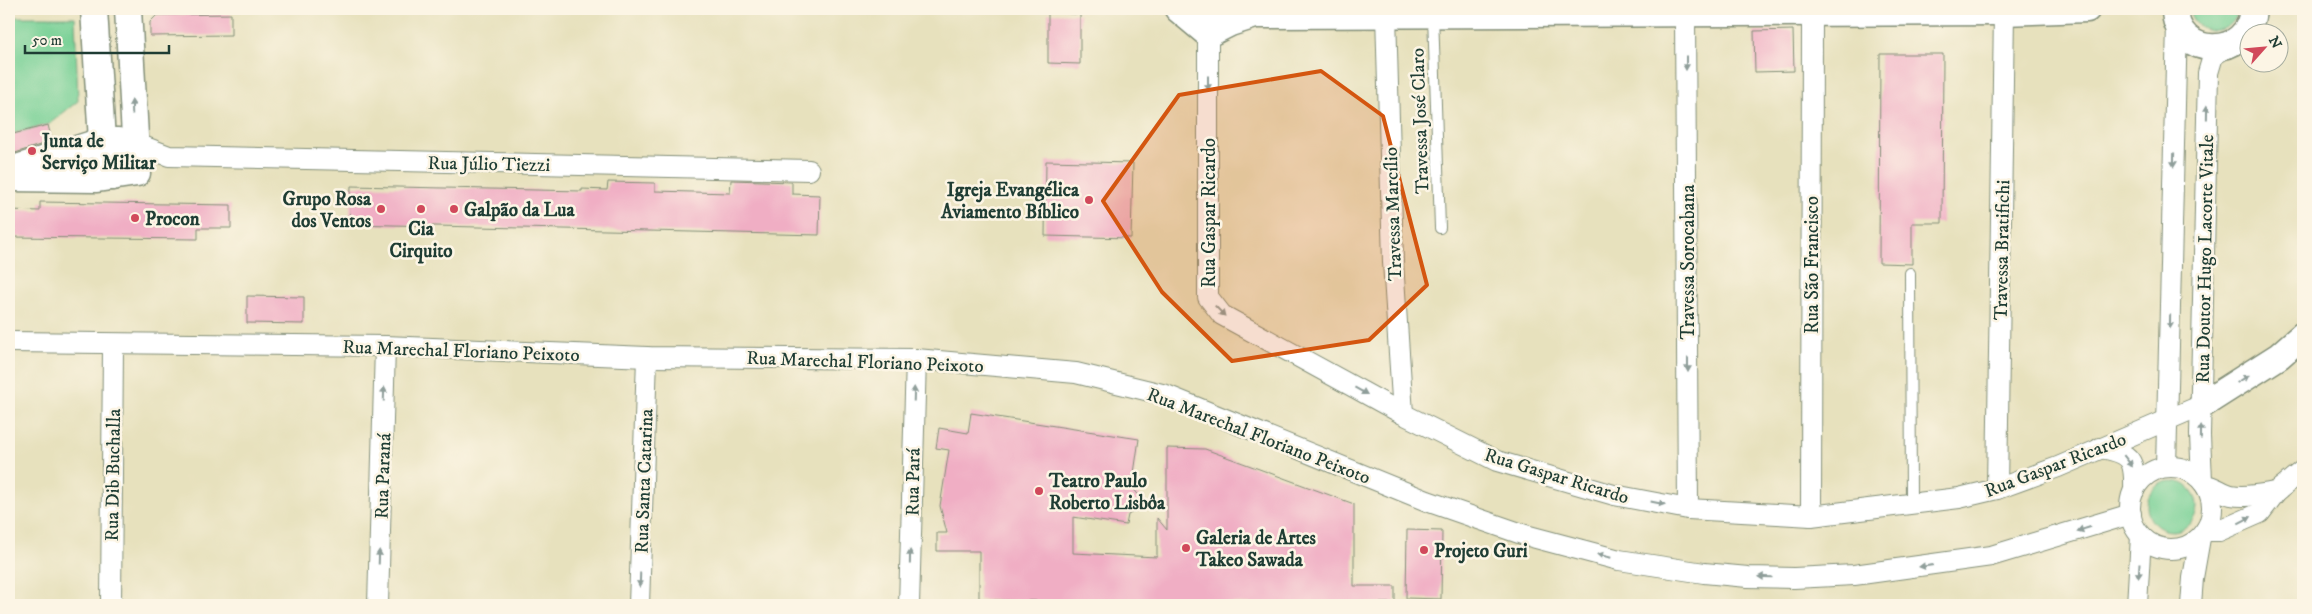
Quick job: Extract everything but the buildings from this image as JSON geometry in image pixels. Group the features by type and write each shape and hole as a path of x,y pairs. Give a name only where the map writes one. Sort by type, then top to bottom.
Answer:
{"street":[{"path":"94,9 102,141 124,175"},
{"path":"124,175 135,143 128,9"},
{"path":"1178,9 1208,34 1230,23 1256,15"},
{"path":"1216,9 1256,15 1600,12 1686,14 1888,11 2004,12 2088,9"},
{"path":"2176,16 2193,42 2204,47 2217,48 2229,45 2240,39 2248,29 2253,18 2253,9"},
{"name":"Travessa Bratifichi","path":"1997,488 2004,12"},
{"name":"Rua São Francisco","path":"1811,516 1812,13"},
{"name":"Travessa Marcílio","path":"1386,14 1393,262 1403,414"},
{"name":"Travessa Sorocabana","path":"1686,14 1688,510"},
{"name":"Rua Doutor Hugo Lacorte Vitale","path":"2166,467 2176,16"},
{"name":"Rua Gaspar Ricardo","path":"1208,34 1208,297 1222,315 1403,414 1497,461 1614,494 1688,510 1811,516 1959,498 1997,488 2058,467 2202,405"},
{"name":"Rua Doutor Hugo Lacorte Vitale","path":"2204,483 2202,405 2208,73 2213,56 2229,45"},
{"path":"9,171 102,141"},
{"name":"Rua Júlio Tiezzi","path":"102,141 135,143 169,156 809,170"},
{"name":"Rua Júlio Tiezzi","path":"9,178 97,179 124,175 169,156"},
{"path":"2202,405 2279,356 2303,335"},
{"name":"Rua Marechal Floriano Peixoto","path":"9,342 385,346 647,357 916,359 1076,373 1166,395 1427,501 1525,535 1619,560 1704,573 1794,578 1854,575 1937,565 2000,554 2131,514"},
{"name":"Rua Dib Buchalla","path":"111,605 113,344"},
{"name":"Rua Paraná","path":"378,605 385,346"},
{"name":"Rua Santa Catarina","path":"639,605 647,357"},
{"name":"Rua Pará","path":"909,605 916,359"},
{"path":"2100,448 2117,451 2128,457 2135,470 2134,491"},
{"path":"2137,605 2141,536 2131,514 2130,502 2141,480 2152,471 2166,467 2179,467 2192,472 2204,483 2230,495 2254,496 2276,492"},
{"path":"2141,536 2155,546 2171,549 2187,546 2203,534 2219,531 2260,513 2276,492 2303,470"},
{"path":"2192,605 2192,578 2203,534 2212,516 2212,500 2204,483"}],"lane":[{"name":"Travessa José Claro","path":"1434,13 1440,228"},
{"path":"1910,273 1911,505"}],"highlighted area":[{"path":"1321,71 1383,116 1427,285 1369,340 1232,361 1162,292 1103,201 1179,95"}],"green space":[{"path":"2189,9 2238,9 2230,25 2214,30 2205,29 2198,25 2192,18"},
{"path":"9,17 75,17 78,101 48,125 9,135"},
{"path":"2172,481 2182,483 2190,488 2195,496 2197,506 2195,516 2190,524 2182,529 2172,531 2162,529 2154,524 2149,516 2147,506 2149,496 2154,488 2162,483"}],"place":[{"name":"Junta de Serviço Militar","path":"32,151"},
{"name":"Igreja Evangélica Aviamento Bíblico","path":"1089,200"},
{"name":"Grupo Rosa dos Ventos","path":"381,209"},
{"name":"Cia Cirquito","path":"421,209"},
{"name":"Galpão da Lua","path":"454,209"},
{"name":"Procon","path":"135,218"},
{"name":"Teatro Paulo Roberto Lisbôa","path":"1039,491"},
{"name":"Galeria de Artes Takeo Sawada","path":"1186,548"},
{"name":"Projeto Guri","path":"1424,550"}]}
